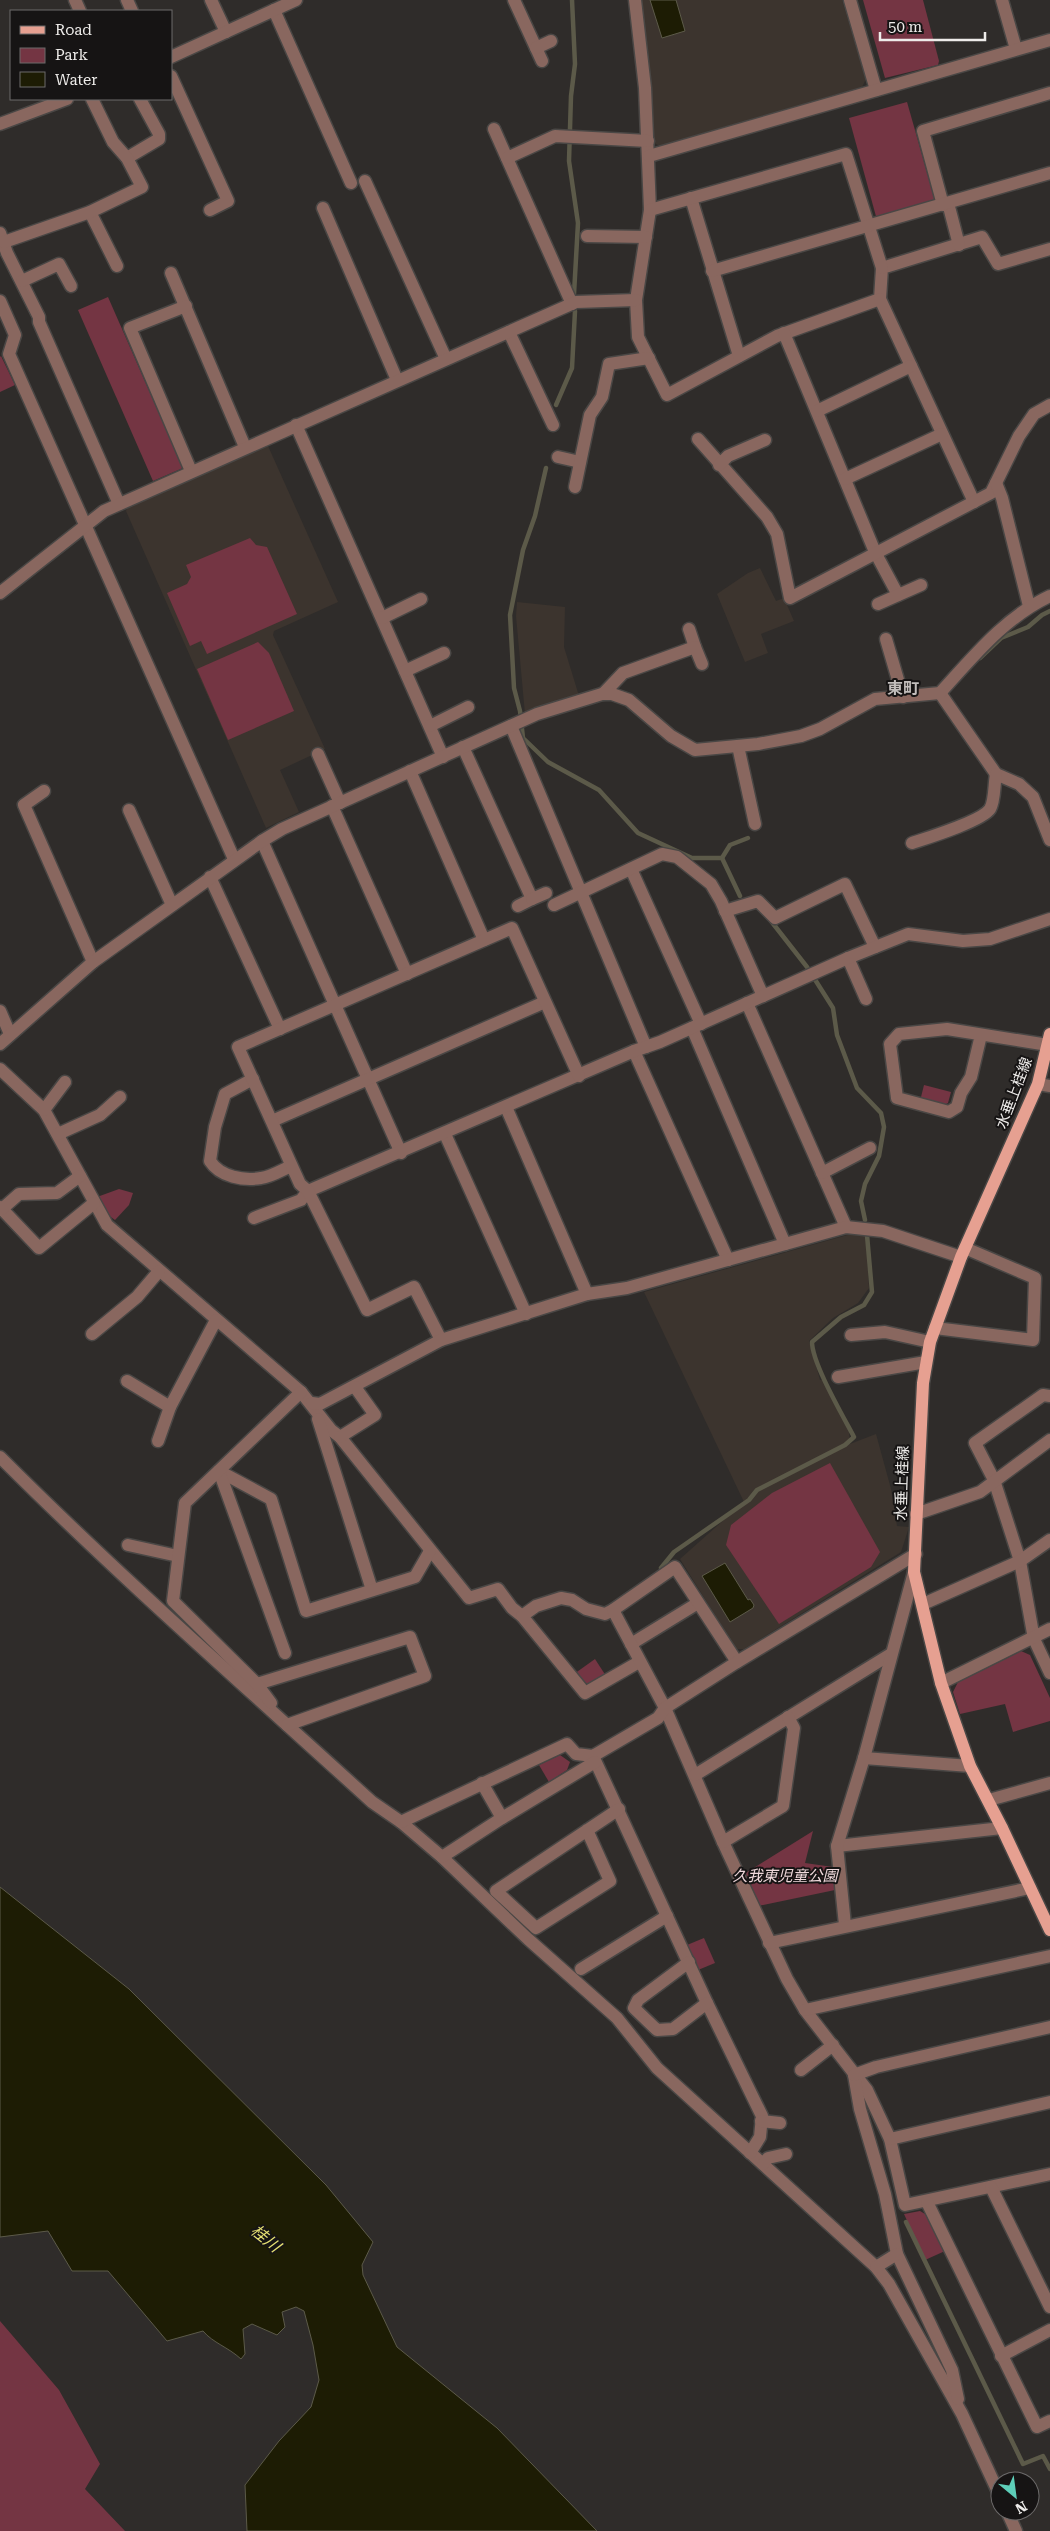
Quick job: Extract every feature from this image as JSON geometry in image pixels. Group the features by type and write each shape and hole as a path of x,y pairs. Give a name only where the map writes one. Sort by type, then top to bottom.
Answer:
{"main road":[{"name":"水垂上桂線","path":"1049,1040 1044,1085 963,1252 930,1342 926,1362 914,1572 941,1683 970,1766 989,1800 1050,1930"}],"street":[{"path":"212,0 226,32"},
{"path":"172,57 296,0"},
{"path":"514,0 542,61"},
{"path":"635,0 648,141 650,210 636,300 638,338 667,395 784,333 880,299"},
{"path":"850,0 876,90"},
{"path":"1002,0 1016,48"},
{"path":"274,10 351,183"},
{"path":"649,156 1016,48 1050,40"},
{"path":"536,48 551,41"},
{"path":"172,78 228,201 210,210"},
{"path":"959,245 923,131 1050,93"},
{"path":"0,124 64,100"},
{"path":"92,100 113,142 127,158 142,186 90,212 2,237 7,253 22,281 119,504"},
{"path":"127,158 159,139 159,134 141,100"},
{"path":"494,129 572,304"},
{"path":"507,158 555,136 648,141"},
{"path":"650,210 846,154 882,268 880,299 974,502"},
{"path":"712,271 870,227 1050,173"},
{"path":"365,181 446,359"},
{"path":"691,198 739,356"},
{"path":"323,208 397,380"},
{"path":"90,212 117,266"},
{"path":"587,236 646,237"},
{"path":"882,268 982,237 998,264 1050,249"},
{"path":"22,281 59,264 71,286"},
{"path":"171,272 245,447"},
{"path":"0,593 104,511 119,504 572,304 636,300"},
{"path":"0,301 15,334 9,354 87,525 234,859"},
{"path":"186,306 130,328 191,471"},
{"path":"508,332 553,425"},
{"path":"784,333 875,552 898,595"},
{"path":"574,487 590,415 602,397 609,364 648,358"},
{"path":"817,411 911,366"},
{"path":"698,439 767,517 777,534 790,598 991,493 1019,436 1034,414 1050,405"},
{"path":"296,425 443,757"},
{"path":"845,479 942,434"},
{"path":"719,465 728,456 765,440"},
{"path":"558,457 580,462"},
{"path":"996,483 1002,498 1029,606"},
{"path":"878,604 921,585"},
{"path":"0,1044 94,962 234,859 262,841 336,805 518,723 577,701 603,694 612,694 629,700 671,736 695,750 738,746 801,736 820,729 875,699 940,693 982,647 1009,621 1029,606 1050,596"},
{"path":"382,618 421,599"},
{"path":"689,629 702,664"},
{"path":"886,638 903,697"},
{"path":"603,694 623,672 695,647"},
{"path":"405,672 444,653"},
{"path":"940,693 996,774 1019,784 1033,797 1050,840"},
{"path":"430,726 468,707"},
{"path":"518,723 582,891 583,900 646,1047"},
{"path":"738,746 755,824"},
{"path":"463,748 532,899"},
{"path":"318,754 336,805 407,974"},
{"path":"410,771 484,940"},
{"path":"912,843 966,823 987,812 991,807 996,774"},
{"path":"44,791 24,806 94,962"},
{"path":"129,810 172,905"},
{"path":"262,841 401,1153"},
{"path":"554,905 662,854 676,857 711,884 763,996"},
{"path":"631,869 785,1244"},
{"path":"210,877 280,1029"},
{"path":"725,911 758,901 775,918 845,884 876,947"},
{"path":"518,906 546,892"},
{"path":"254,1218 301,1200 308,1191 401,1153 811,976 848,958 908,934 963,942 990,940 1050,919"},
{"path":"442,1340 414,1287 367,1310 308,1191 300,1184 291,1166 254,1079 238,1047 512,928 579,1076"},
{"path":"848,958 866,999"},
{"path":"272,1121 545,1002"},
{"path":"747,1002 846,1227"},
{"path":"0,1011 10,1034"},
{"path":"982,1034 971,1077 961,1093 957,1106 948,1112 896,1098 890,1044 899,1034 947,1029 1049,1040"},
{"path":"634,1051 728,1260"},
{"path":"0,1069 44,1110 107,1226 301,1392 331,1430 340,1437 468,1598 498,1589 585,1693 639,1662"},
{"path":"254,1079 225,1094 215,1127 210,1161 221,1173 240,1178 262,1178 291,1166"},
{"path":"44,1110 65,1082"},
{"path":"58,1134 100,1115 120,1097"},
{"path":"506,1108 587,1294"},
{"path":"445,1134 526,1314"},
{"path":"822,1174 870,1148"},
{"path":"80,1176 57,1193 19,1194 1,1208 39,1248 94,1203"},
{"path":"314,1408 442,1340 587,1294 627,1288 846,1227 883,1231 963,1252 1035,1278 1033,1340 936,1328"},
{"path":"92,1334 137,1297 159,1271"},
{"path":"158,1441 170,1407 216,1320"},
{"path":"851,1335 885,1332 930,1342"},
{"path":"838,1377 926,1362"},
{"path":"127,1381 170,1407"},
{"path":"340,1437 375,1415 355,1387"},
{"path":"287,1725 257,1684 173,1601 185,1503 301,1392"},
{"path":"1050,1396 1043,1395 976,1443 994,1480 1020,1561 1034,1638 1050,1673"},
{"path":"314,1408 372,1590"},
{"path":"916,1514 980,1492 1050,1440"},
{"path":"0,1457 84,1541 372,1802 401,1822 442,1857 528,1939 617,2018 657,2068 876,2267 889,2284 962,2414 990,2474"},
{"path":"219,1471 271,1499 306,1610 415,1577 430,1551"},
{"path":"219,1471 286,1654"},
{"path":"923,1604 1020,1561 1050,1540"},
{"path":"128,1545 178,1556"},
{"path":"442,1857 658,1718 665,1708 737,1662 916,1554"},
{"path":"522,1616 536,1606 561,1598 572,1600 586,1609 604,1614 613,1610 675,1567 737,1662"},
{"path":"845,1926 837,1846 864,1758 914,1572"},
{"path":"630,1644 698,1603"},
{"path":"613,1610 665,1708 723,1842 786,1979 805,2010 867,2090 890,2139 904,2205 927,2202 1050,2174"},
{"path":"941,1683 1050,1629"},
{"path":"257,1684 410,1637 425,1676 287,1725"},
{"path":"694,1775 891,1654"},
{"path":"723,1842 783,1806 794,1728 788,1717"},
{"path":"401,1822 567,1744 576,1754 594,1759 619,1809 666,1916 762,2116 760,2137 750,2152"},
{"path":"864,1758 970,1766"},
{"path":"482,1783 502,1818"},
{"path":"989,1800 1050,1784"},
{"path":"536,1928 496,1891 619,1809"},
{"path":"837,1846 1002,1828"},
{"path":"528,1939 536,1928 610,1881 587,1830"},
{"path":"769,1943 1030,1888"},
{"path":"581,1969 666,1916"},
{"path":"805,2010 1049,1959"},
{"path":"689,1962 638,2000 634,2008 657,2030 673,2030 707,2003"},
{"path":"854,2075 895,2062 1050,2027"},
{"path":"640,2048 657,2030"},
{"path":"801,2070 833,2045"},
{"path":"854,2075 860,2109 885,2194 897,2254 952,2370 962,2414"},
{"path":"890,2139 1050,2102"},
{"path":"761,2121 780,2123"},
{"path":"763,2164 768,2158 786,2154"},
{"path":"991,2187 1050,2307"},
{"path":"927,2202 1037,2427 1050,2421"},
{"path":"876,2267 897,2254"},
{"path":"1001,2356 1050,2330"}],"shaded area":[{"path":"639,0 842,0 866,79 862,87 660,146 652,142 652,99"},
{"path":"268,446 338,602 274,631 273,635 325,749 280,770 299,812 266,828 126,511 128,506"},
{"path":"760,568 776,601 784,598 794,621 761,634 768,653 745,662 717,594 748,573"},
{"path":"517,602 565,607 564,647 579,696 525,714 516,616"},
{"path":"851,1234 866,1235 869,1288 858,1303 833,1318 809,1341 820,1380 824,1380 849,1431 850,1444 876,1434 891,1489 897,1526 909,1527 901,1552 744,1649 736,1649 680,1559 744,1502 644,1292"}],"green space":[{"path":"863,0 923,0 939,61 938,65 885,78"},
{"path":"907,102 936,204 877,220 849,118"},
{"path":"108,297 183,468 153,481 78,310"},
{"path":"0,357 15,385 0,392"},
{"path":"250,538 256,545 267,547 297,614 207,654 201,641 190,646 167,593 187,584 191,577 186,565"},
{"path":"258,642 269,653 294,711 228,740 197,669"},
{"path":"924,1085 951,1092 948,1103 940,1107 920,1101"},
{"path":"119,1189 133,1193 129,1205 115,1220 108,1215 97,1197"},
{"path":"830,1463 880,1552 871,1567 779,1624 726,1545 731,1525 772,1493"},
{"path":"1021,1651 1030,1655 1050,1698 1050,1721 1013,1732 1005,1704 960,1714 953,1692 958,1682"},
{"path":"595,1659 606,1676 590,1684 580,1682 574,1674"},
{"path":"560,1755 570,1762 567,1770 549,1782 539,1765"},
{"name":"久我東児童公園","path":"813,1831 805,1863 833,1867 835,1890 758,1906 744,1874"},
{"path":"704,1938 715,1963 698,1970 687,1945"},
{"path":"920,2211 930,2217 945,2251 925,2260 904,2214"},
{"path":"0,2321 59,2390 100,2464 85,2489 125,2531 0,2531"}],"water":[{"path":"650,0 676,0 685,31 662,38"},
{"path":"725,1563 748,1600 750,1599 754,1605 753,1608 730,1622 702,1576"},
{"name":"桂川","path":"0,1887 129,1989 326,2185 373,2242 362,2265 363,2275 397,2347 497,2428 597,2531 247,2531 245,2485 279,2441 311,2407 319,2380 313,2345 304,2311 296,2307 282,2312 285,2327 277,2335 252,2324 243,2329 245,2354 241,2359 211,2339 203,2331 167,2341 108,2271 72,2271 48,2231 0,2237"}],"waterway":[{"path":"572,0 575,64 571,96 569,161 578,223 574,294"},
{"path":"556,405 572,368 575,311"},
{"path":"546,468 535,516 523,550 510,615 514,688 520,711 523,738 548,762 599,790 638,833 692,858 722,858 740,896"},
{"path":"980,658 1001,638 1028,627 1050,611"},
{"path":"722,858 730,845 748,838"},
{"path":"771,921 807,967 833,1008 837,1035 857,1088 881,1113 884,1127 879,1156 865,1184 861,1201 865,1220"},
{"path":"661,1568 674,1552 749,1500 757,1490 845,1445 854,1437 822,1376 813,1351 812,1342 841,1317 864,1305 872,1292 867,1235"},
{"path":"906,2222 1023,2464 1043,2456 1050,2469"}],"district":[{"name":"東町","path":"903,688"}]}
